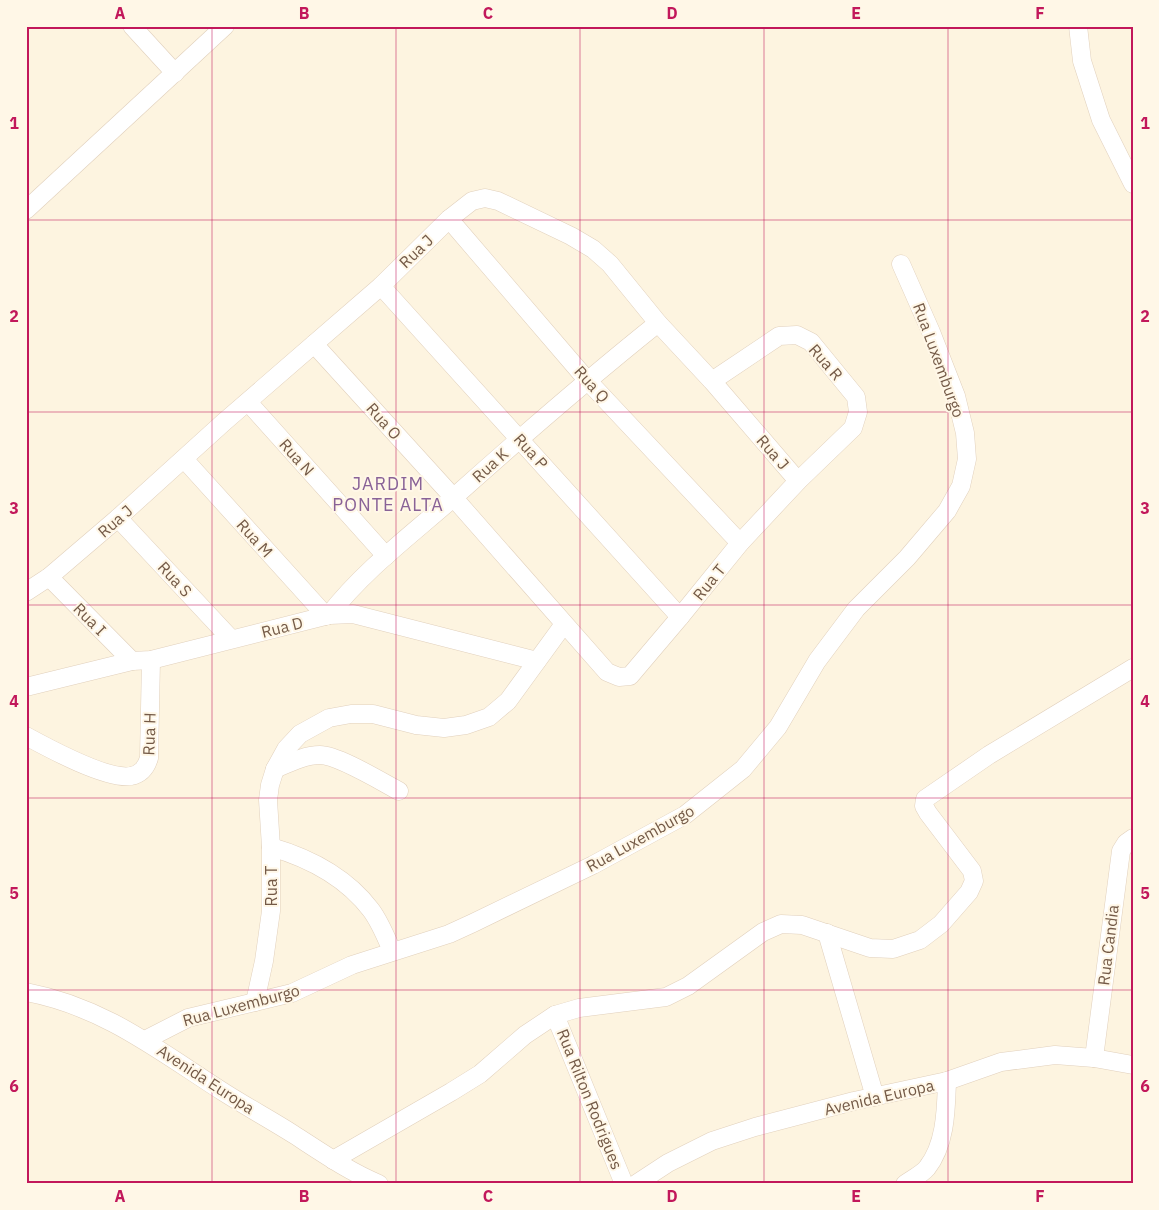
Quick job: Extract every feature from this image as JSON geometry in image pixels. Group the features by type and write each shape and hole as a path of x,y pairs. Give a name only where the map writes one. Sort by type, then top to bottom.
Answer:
{"street":[{"path":"132,26 175,73"},
{"path":"26,210 225,26"},
{"path":"1078,26 1082,61 1101,120 1133,184"},
{"name":"Rua J","path":"26,592 49,578 118,518 224,422 381,286 449,219 472,201 485,198 498,201 593,248 610,264 658,323 712,381 798,481"},
{"name":"Rua Q","path":"449,219 587,380 740,544"},
{"name":"Rua Luxemburgo","path":"145,1040 188,1018 292,994 337,970 449,934 593,865 685,815 743,769 778,727 817,662 856,609 907,558 948,510 961,486 966,459 965,432 956,396 931,332 901,264"},
{"name":"Rua P","path":"381,286 680,617"},
{"name":"Rua K","path":"328,615 386,556 587,380 658,323"},
{"name":"Rua R","path":"712,381 779,336 797,335 811,342 856,397 858,412 853,428"},
{"name":"Rua O","path":"314,344 453,497"},
{"name":"Rua N","path":"248,402 386,556"},
{"name":"Rua T","path":"453,497 607,672 619,677 630,676 740,544 798,481 853,428"},
{"name":"Rua M","path":"184,459 328,615"},
{"name":"Rua S","path":"118,518 231,639"},
{"name":"Rua I","path":"49,578 132,661"},
{"name":"Rua D","path":"26,688 132,661 151,660 328,615 353,614 537,661"},
{"name":"Rua T","path":"255,1002 264,961 271,911 271,847 268,800 275,769 286,749 300,734 329,718 351,714 372,714 444,728 466,725 489,717 508,701 564,624"},
{"name":"Rua H","path":"26,736 84,765 118,776 129,777 137,774 147,766 149,758 151,660"},
{"path":"333,1160 480,1074 525,1035 555,1015 579,1008 666,997 688,986 763,932 781,924 802,926 870,948 893,949 920,940 941,924 969,892 974,881 972,870 928,813 924,806 925,799 989,755 1132,669"},
{"path":"275,769 309,756 323,755 337,759 399,791"},
{"name":"Rua Candia","path":"1094,1058 1120,852 1126,843 1133,838"},
{"path":"271,847 295,854 324,868 352,890 371,910 392,951"},
{"path":"827,933 875,1096"},
{"name":"Avenida Europa","path":"26,992 77,1005 108,1019 145,1040 226,1094 333,1160 379,1184"},
{"name":"Rua Rilton Rodrigues","path":"555,1015 624,1184"},
{"name":"Avenida Europa","path":"636,1184 668,1163 712,1141 756,1127 875,1096 947,1081 1001,1062 1055,1055 1094,1058 1133,1065"},
{"path":"905,1184 926,1169 932,1161 943,1131 947,1081"}],"district":[{"name":"JARDIM PONTE ALTA","path":"388,493"}]}
